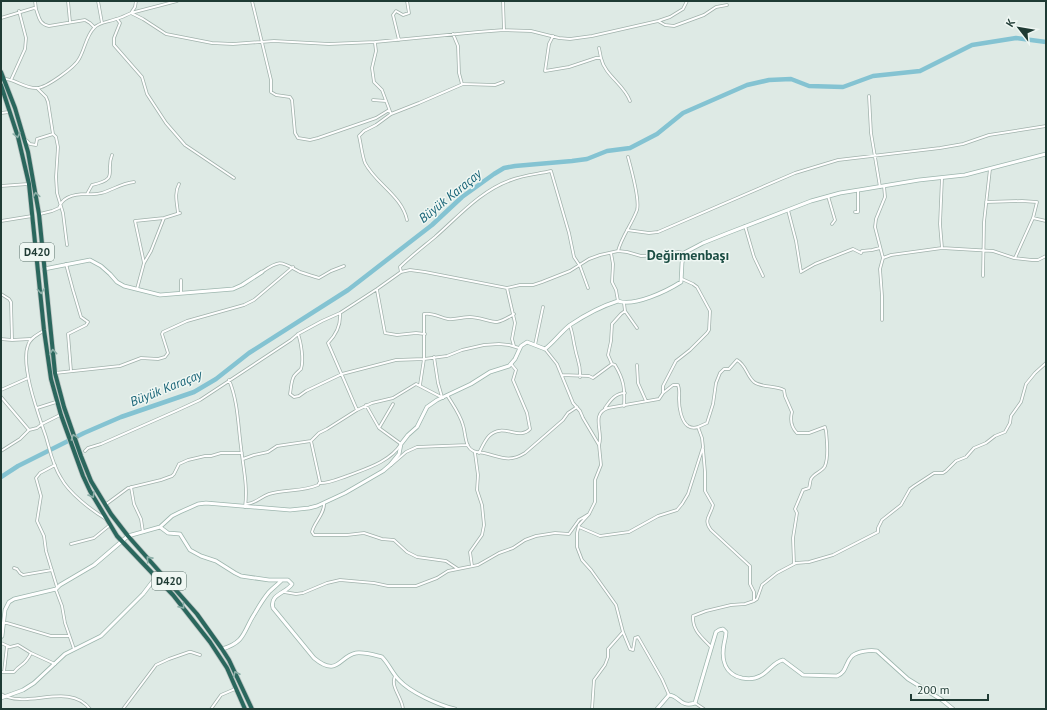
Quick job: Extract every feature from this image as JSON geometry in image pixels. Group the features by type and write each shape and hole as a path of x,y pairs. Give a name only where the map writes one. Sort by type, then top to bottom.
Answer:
{"highway":[{"path":"1,72 2,79 25,139 28,152 39,214 55,373"},
{"name":"D420","path":"1,85 10,112 29,184 44,330 51,379 76,459 90,491 106,520 121,541 173,595 210,642 227,668 245,709"},
{"name":"D420","path":"55,373 67,417 91,481 111,514 128,536 197,614 229,660 252,709"}],"street":[{"path":"35,1 40,22 43,25 49,26 85,20 94,27"},
{"path":"68,1 70,22"},
{"path":"98,1 102,23"},
{"path":"131,13 135,8 136,1"},
{"path":"2,79 37,88 46,85 70,69 78,60 94,27 131,13 177,1"},
{"path":"252,1 271,80 271,92 276,95 290,97 292,100 294,127 298,138 310,140 376,118 389,110"},
{"path":"399,40 394,15 396,11 403,15 409,13 407,1"},
{"path":"502,1 504,30"},
{"path":"131,13 166,34 212,43 233,44 262,42 329,44 375,42 504,30 531,31 570,39 592,36 658,21 670,17 683,9 687,1"},
{"path":"658,21 665,25 674,26 704,15 716,7 726,6 724,1"},
{"path":"1,18 19,11 34,8 36,9"},
{"path":"11,81 25,49 26,38 19,11"},
{"path":"117,19 120,23 114,38 114,45 142,77 147,94 166,123 185,145 234,178"},
{"path":"453,34 458,46 459,73 463,84"},
{"path":"553,36 549,44 545,71 569,67 596,58 601,58"},
{"path":"375,42 376,51 372,68 374,82 382,90 391,114"},
{"path":"599,48 604,67 609,75 623,87 630,101"},
{"path":"407,220 405,212 399,202 366,164 359,136 364,130 376,125 391,114 463,84 495,85 503,82"},
{"path":"37,88 46,97 48,102 53,134 56,137 58,147 56,177 57,193 63,213 67,245"},
{"path":"869,96 874,155 884,197 875,223 883,258 880,269 882,320"},
{"path":"373,100 386,101"},
{"path":"1,113 10,112"},
{"path":"626,230 649,233 658,232 794,173 838,160 940,148 963,144 989,135 1046,126"},
{"path":"25,139 30,144 36,145 37,139 53,134"},
{"path":"85,451 88,448 191,404 298,334 322,320 340,313 400,272 410,270 425,272 507,288 538,283 570,271 589,259 618,251 641,256 664,255 678,252 684,253 745,226 828,196 882,186 965,176 1046,154"},
{"path":"87,194 92,184 101,183 108,177 112,155"},
{"path":"618,251 620,242 637,210 634,179 628,157"},
{"path":"983,276 984,222 990,169"},
{"path":"400,272 400,267 412,255 435,237 483,194 512,180 551,171 570,233 574,257 580,266 588,288"},
{"path":"942,178 940,224 942,248"},
{"path":"39,214 59,208 60,203 72,195 101,194 124,183 134,182"},
{"path":"1,186 29,184"},
{"path":"144,263 135,220 164,218 179,213 176,188 179,184"},
{"path":"855,212 858,212 858,190"},
{"path":"828,196 835,220 832,224"},
{"path":"986,202 1037,202 1033,218 1014,258"},
{"path":"788,210 796,241 801,272 815,264 853,249 861,253 862,251 870,251 880,248"},
{"path":"1,221 33,216"},
{"path":"136,289 144,263 151,251 164,218"},
{"path":"1033,218 1046,221"},
{"path":"745,226 754,257 763,276"},
{"path":"883,258 891,255 942,248 993,251 1014,258 1032,260 1038,260 1046,256"},
{"path":"611,253 613,264 612,282 616,290 618,301"},
{"path":"545,349 570,326 605,305 618,301 624,303 650,298 674,287 681,282 682,279 682,263 684,253"},
{"path":"44,269 90,260 95,262 110,274 117,282 124,286 160,295 233,289 277,263 287,264 292,268 318,278 344,266"},
{"path":"66,264 82,317 88,322 86,325 68,334 71,371"},
{"path":"55,373 120,366 138,358 166,357 168,353 162,334 163,332 187,321 244,305 254,300 292,268"},
{"path":"663,393 663,386 676,361 690,350 709,330 710,311 697,287 682,279"},
{"path":"181,280 181,293"},
{"path":"507,288 514,314 515,323 512,339 514,346"},
{"path":"377,289 385,333 397,335 416,333 425,334"},
{"path":"1,294 9,298 11,302 12,340"},
{"path":"624,303 625,311 637,328"},
{"path":"535,346 543,307"},
{"path":"624,406 625,392 621,375 615,365 612,364 608,355 612,324 618,316 625,311"},
{"path":"340,313 341,320 338,330 328,344 357,410"},
{"path":"420,385 424,359 424,314 428,313 450,320 471,317 495,322 501,321 514,314"},
{"path":"570,326 573,334 574,348 581,366 580,377"},
{"path":"44,330 31,339 27,347 26,358 28,378 55,465 63,481 82,501 106,520"},
{"path":"298,334 301,343 301,366 300,370 294,376 290,394 292,396 299,396 306,391 342,374 396,360 447,356 462,350 484,345 499,344 519,348"},
{"path":"1,338 12,340 31,339"},
{"path":"246,505 253,503 267,494 306,489 317,486 319,483 332,481 381,462 390,456 408,435 417,428 427,407 447,395 471,384 490,372 512,364 519,348 527,342 545,349 557,364 573,403 580,411 582,418 599,445"},
{"path":"434,357 438,383 443,398"},
{"path":"604,409 659,399 663,393 673,385 678,386 680,388 679,401 682,417 688,426 691,428 698,428 706,423 713,404 716,383 720,373 729,369 737,360 744,365 747,373 753,381 759,384 784,390 792,412 790,419 794,430 798,433 809,433 825,427 826,431 827,458 825,466 823,470 810,480 809,488 803,490 796,509 797,513 793,538 794,564"},
{"path":"711,647 699,636 694,626 693,616 706,611 754,601 757,599 760,590 766,582 777,573 794,564 809,562 833,555 873,536 878,532 878,528 882,520 901,505 910,489 934,474 943,473 956,461 966,457 974,448 1005,432 1010,423 1011,416 1021,402 1026,384 1046,363"},
{"path":"479,452 488,437 495,432 501,430 513,433 522,433 529,431 530,429 527,413 513,380 516,370 512,364"},
{"path":"562,375 580,377 588,376 593,378 612,364"},
{"path":"637,365 638,382 646,402"},
{"path":"1,390 28,378"},
{"path":"229,380 236,398 245,474 246,505"},
{"path":"243,459 268,452 281,445 310,441 318,433 366,405 392,398 416,384 443,398"},
{"path":"625,392 616,395 599,417 598,425 601,441 599,445 601,465 595,480 595,502 589,514 579,527 577,540 580,556 616,605 629,648 631,650 634,647 635,638 639,638 662,679 668,695"},
{"path":"447,395 462,420 468,445 475,452 478,474 477,490 482,505 484,525 482,535 470,552 472,566"},
{"path":"1,397 29,430"},
{"path":"37,408 57,401"},
{"path":"379,428 393,404"},
{"path":"366,405 379,428 401,444"},
{"path":"475,452 506,459 519,456 563,420 568,413 577,408"},
{"path":"1,451 20,439 29,430 37,428 61,415"},
{"path":"698,428 702,438 705,465 705,491 713,505 706,524 750,566 750,584 754,592 754,601"},
{"path":"310,441 319,483"},
{"path":"1,637 2,622 6,606 9,602 14,599 56,588 94,565 128,536 160,527 172,516 198,504 246,505 290,510 309,508 324,503 383,472 399,454 401,444"},
{"path":"390,465 406,452 417,447 468,445"},
{"path":"579,527 600,536 629,532 658,516 677,510 688,494 702,448"},
{"path":"105,504 126,489 169,477 174,474 180,464 191,459 211,456 221,452 242,454"},
{"path":"55,465 40,473 36,478 41,496 37,521 44,536 45,547 69,636 74,649"},
{"path":"131,487 134,504 141,519 143,532"},
{"path":"324,503 323,512 313,528 312,532 314,535 346,535 364,533 382,539 394,540 407,552 417,557 446,562 459,569"},
{"path":"282,592 296,594 303,593 327,582 340,580 370,582 388,586 411,586 437,578 448,571 478,565 499,553 513,548 525,540 536,536 555,533 569,534 579,520 589,514"},
{"path":"70,544 90,540 110,525"},
{"path":"160,527 168,533 180,534 190,550 241,576 281,581 288,580 292,582 289,588 276,596 273,600 272,604 274,610 314,658 320,663 325,666 333,666 340,664 350,655 356,653 382,657 395,676 404,685 443,705 455,709"},
{"path":"14,568 17,568 23,575 52,570"},
{"path":"2,696 23,690 34,683 65,654 101,636 143,594 156,577"},
{"path":"222,650 232,647 238,643 246,632 254,615 270,592 281,581"},
{"path":"2,622 51,636 69,636"},
{"path":"695,703 716,632 723,629 726,632 724,651 727,669 735,676 751,679 760,676 775,663 783,660 803,674 837,676 846,670 852,656 877,650 908,679 942,700 953,709"},
{"path":"592,709 594,680 605,665 608,657 608,649 623,632"},
{"path":"1,643 12,647 18,645 54,664"},
{"path":"7,646 2,672 14,672 18,667 26,663 31,653"},
{"path":"124,709 156,665 189,652 200,655"},
{"path":"395,676 393,683 403,709"},
{"path":"211,709 221,695 237,688"},
{"path":"668,695 673,696 685,704 689,705 695,703"},
{"path":"657,709 668,695"},
{"path":"2,696 9,701"},
{"path":"62,700 78,700 90,709"},
{"path":"695,703 704,709"}],"waterway":[{"name":"Büyük Karaçay","path":"1,477 18,466 84,433 121,417 194,392 216,379 249,353 348,290 432,225 462,197 504,168 587,159 607,151 630,148 657,134 683,113 747,85 769,80 791,79 809,86 843,87 873,76 920,71 972,45 1016,38 1046,42"}],"district":[{"name":"Değirmenbaşı","path":"688,255"}]}
